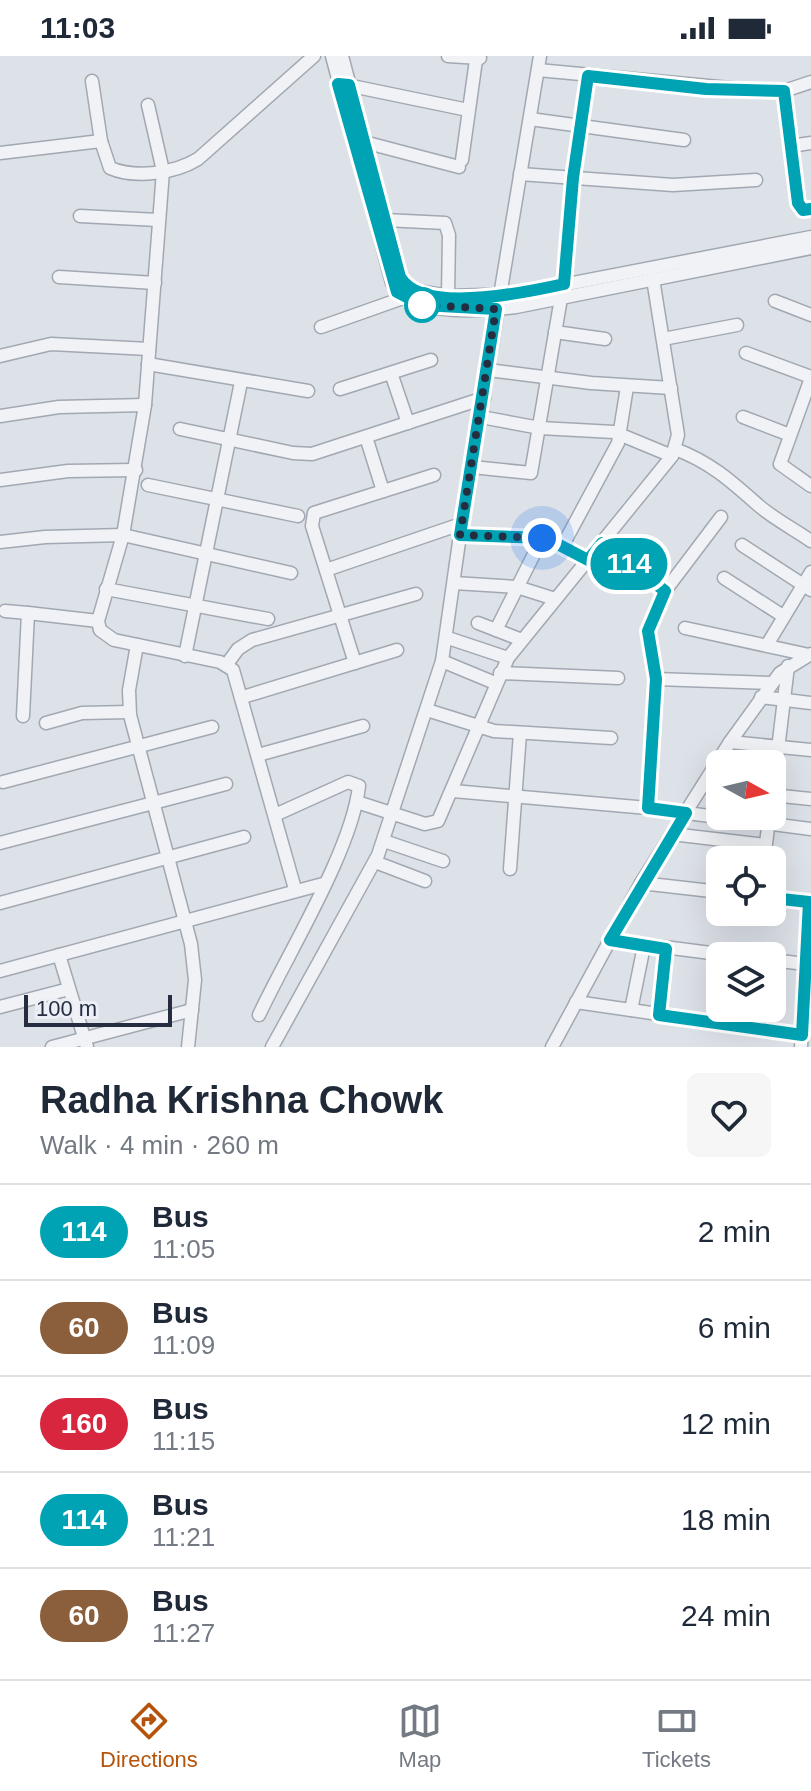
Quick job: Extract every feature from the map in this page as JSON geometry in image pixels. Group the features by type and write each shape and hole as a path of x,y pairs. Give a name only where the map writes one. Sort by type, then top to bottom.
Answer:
{"street":[{"path":"92,81 101,141 110,168 163,171 187,166 198,159 314,56"},
{"path":"332,56 364,142 405,284 424,294 497,303 564,284 811,237"},
{"path":"342,56 344,84 385,261 392,283 403,298"},
{"path":"364,142 460,163 479,58 448,56"},
{"path":"272,1047 375,862 442,661 448,638 460,529 540,56"},
{"path":"538,70 706,89 784,91 811,82"},
{"path":"564,284 573,178 588,76"},
{"path":"344,84 468,110"},
{"path":"784,91 800,208 811,209"},
{"path":"148,105 163,171 145,405 123,535 98,621 106,637 227,664 237,677 295,889"},
{"path":"530,119 684,140"},
{"path":"0,153 101,141"},
{"path":"791,146 811,143"},
{"path":"520,174 695,186 756,180"},
{"path":"80,216 158,220"},
{"path":"385,220 445,223 449,235 448,296"},
{"path":"321,327 403,298 435,307 561,298 811,248"},
{"path":"59,277 155,283"},
{"path":"357,802 431,824 442,815 508,658 674,452 678,435 653,279"},
{"path":"472,467 531,473 561,298"},
{"path":"775,301 811,315"},
{"path":"663,339 737,325"},
{"path":"555,332 605,339"},
{"path":"0,356 51,344 149,349"},
{"path":"746,353 811,377 780,464 811,486"},
{"path":"340,389 431,360"},
{"path":"148,364 308,391"},
{"path":"488,370 627,387 671,388"},
{"path":"391,373 408,423"},
{"path":"185,656 232,441 241,382"},
{"path":"563,545 621,435 627,387"},
{"path":"180,429 304,454 484,398"},
{"path":"0,416 59,407 145,405"},
{"path":"481,417 540,428 621,435 703,459 733,480 759,506 811,541"},
{"path":"743,417 790,435"},
{"path":"366,437 383,491"},
{"path":"0,480 68,471 136,470"},
{"path":"355,663 312,526 314,513 434,475"},
{"path":"148,485 298,516"},
{"path":"648,808 656,679 648,631 665,591 721,517"},
{"path":"326,570 460,529 542,538 563,545 588,560"},
{"path":"0,542 123,535 291,573"},
{"path":"496,630 542,538"},
{"path":"602,543 665,591"},
{"path":"742,545 807,587"},
{"path":"767,645 783,616 807,587 811,572"},
{"path":"724,578 783,616"},
{"path":"454,583 517,587 555,599"},
{"path":"106,589 268,619"},
{"path":"227,664 238,649 252,640 416,594"},
{"path":"5,611 98,621"},
{"path":"23,716 28,613"},
{"path":"478,623 522,640"},
{"path":"685,628 810,654"},
{"path":"448,638 508,658"},
{"path":"137,645 129,712 194,959 188,1047"},
{"path":"243,697 397,650"},
{"path":"552,1047 641,883 730,742 770,683 788,666 810,654"},
{"path":"442,661 498,678 618,678"},
{"path":"779,750 788,666"},
{"path":"656,679 770,683"},
{"path":"761,697 811,703"},
{"path":"427,710 477,727 520,733 611,738"},
{"path":"46,723 82,713 129,712"},
{"path":"258,755 363,726"},
{"path":"3,782 212,727"},
{"path":"510,869 520,733"},
{"path":"730,742 811,750"},
{"path":"259,1015 323,884 357,802 359,786 352,781 275,815"},
{"path":"0,843 226,784"},
{"path":"453,791 706,815"},
{"path":"786,798 811,799"},
{"path":"786,824 811,829"},
{"path":"672,834 765,845 767,830"},
{"path":"0,903 244,837"},
{"path":"384,841 443,861"},
{"path":"375,862 425,881"},
{"path":"641,883 706,890"},
{"path":"0,971 295,889 323,884"},
{"path":"576,1002 801,1041 810,902 786,899"},
{"path":"610,940 706,953"},
{"path":"631,1010 644,946"},
{"path":"659,1015 666,949"},
{"path":"59,955 85,1042"},
{"path":"786,962 805,964"},
{"path":"0,1007 69,989"},
{"path":"52,1047 85,1042 192,1010"}],"bus line":[{"name":"114","path":"786,900 809,902 802,1035 659,1015 666,949 610,940 641,883 686,813 648,808 656,679 648,631 665,591 602,543 588,560 546,538 460,535 496,309 422,305 403,298 397,292 382,250 338,84 349,85 400,277 412,290 424,294 498,296 564,284 573,178 588,76 706,89 784,91 798,203 803,210 811,209"}],"route":[{"path":"422,305 496,309 460,535 542,538"}]}
